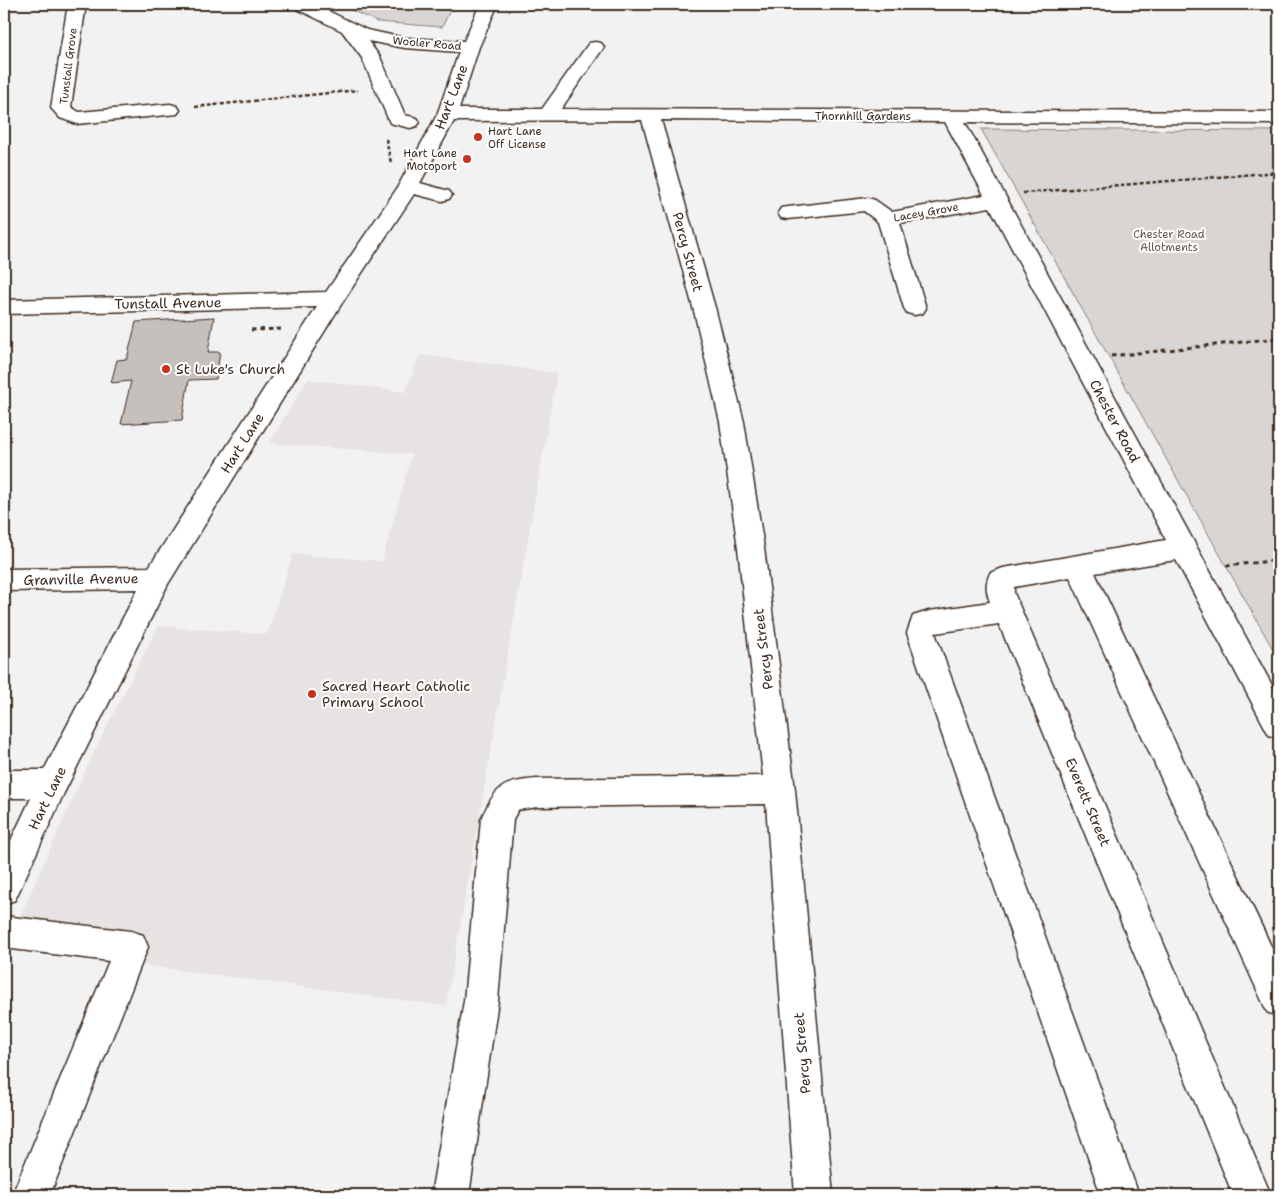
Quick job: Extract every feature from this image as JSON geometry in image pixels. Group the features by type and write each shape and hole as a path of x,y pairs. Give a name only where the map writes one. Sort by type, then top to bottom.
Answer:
{"street":[{"name":"Tunstall Grove","path":"77,4 62,108 67,114 77,118 170,109"},
{"name":"Wooler Road","path":"301,4 350,30 405,43 470,47"},
{"name":"Hart Lane","path":"4,889 53,784 157,578 333,299 408,186 448,115 470,47 489,4"},
{"path":"350,30 371,57 397,119 410,122"},
{"path":"548,114 595,47"},
{"name":"Thornhill Gardens","path":"448,115 650,114 1279,118"},
{"name":"Percy Street","path":"650,114 705,310 732,422 750,548 780,790 814,1195"},
{"name":"Chester Road","path":"952,116 1279,726"},
{"path":"408,186 442,195"},
{"name":"Lacey Grove","path":"915,308 888,219 997,200"},
{"path":"788,213 868,204 888,219"},
{"name":"Tunstall Avenue","path":"4,307 333,299"},
{"name":"Everett Street","path":"1184,548 1013,576 1000,580 1000,593 1252,1195"},
{"path":"1078,565 1279,1000"},
{"name":"Granville Avenue","path":"4,580 157,578"},
{"path":"1008,611 929,622 923,624 921,633 1120,1195"},
{"path":"4,784 53,784"},
{"path":"450,1195 481,1001 497,819 504,801 512,796 537,793 780,790"},
{"path":"4,932 131,947 31,1195"}],"path":[{"path":"170,109 364,90"},
{"path":"1022,194 1279,172"},
{"path":"1110,356 1279,338"},
{"path":"1224,566 1279,560"}],"shaded area":[{"name":"Sacred Heart Catholic Primary School","path":"420,355 557,373 446,1006 6,947 93,754 158,626 267,634 293,554 382,561 412,454 269,443 308,379 405,392"}],"green space":[{"path":"338,4 453,4 442,27 377,22"},
{"name":"Chester Road Allotments","path":"981,129 1279,131 1279,660"}],"building":[{"name":"St Luke's Church","path":"214,317 208,352 220,352 216,379 189,380 182,420 121,424 131,381 111,383 117,360 127,359 136,322"}],"place":[{"name":"Hart Lane Off License","path":"478,137"},
{"name":"Hart Lane Motoport","path":"467,159"},
{"name":"St Luke's Church","path":"166,369"},
{"name":"Sacred Heart Catholic Primary School","path":"312,694"}]}
